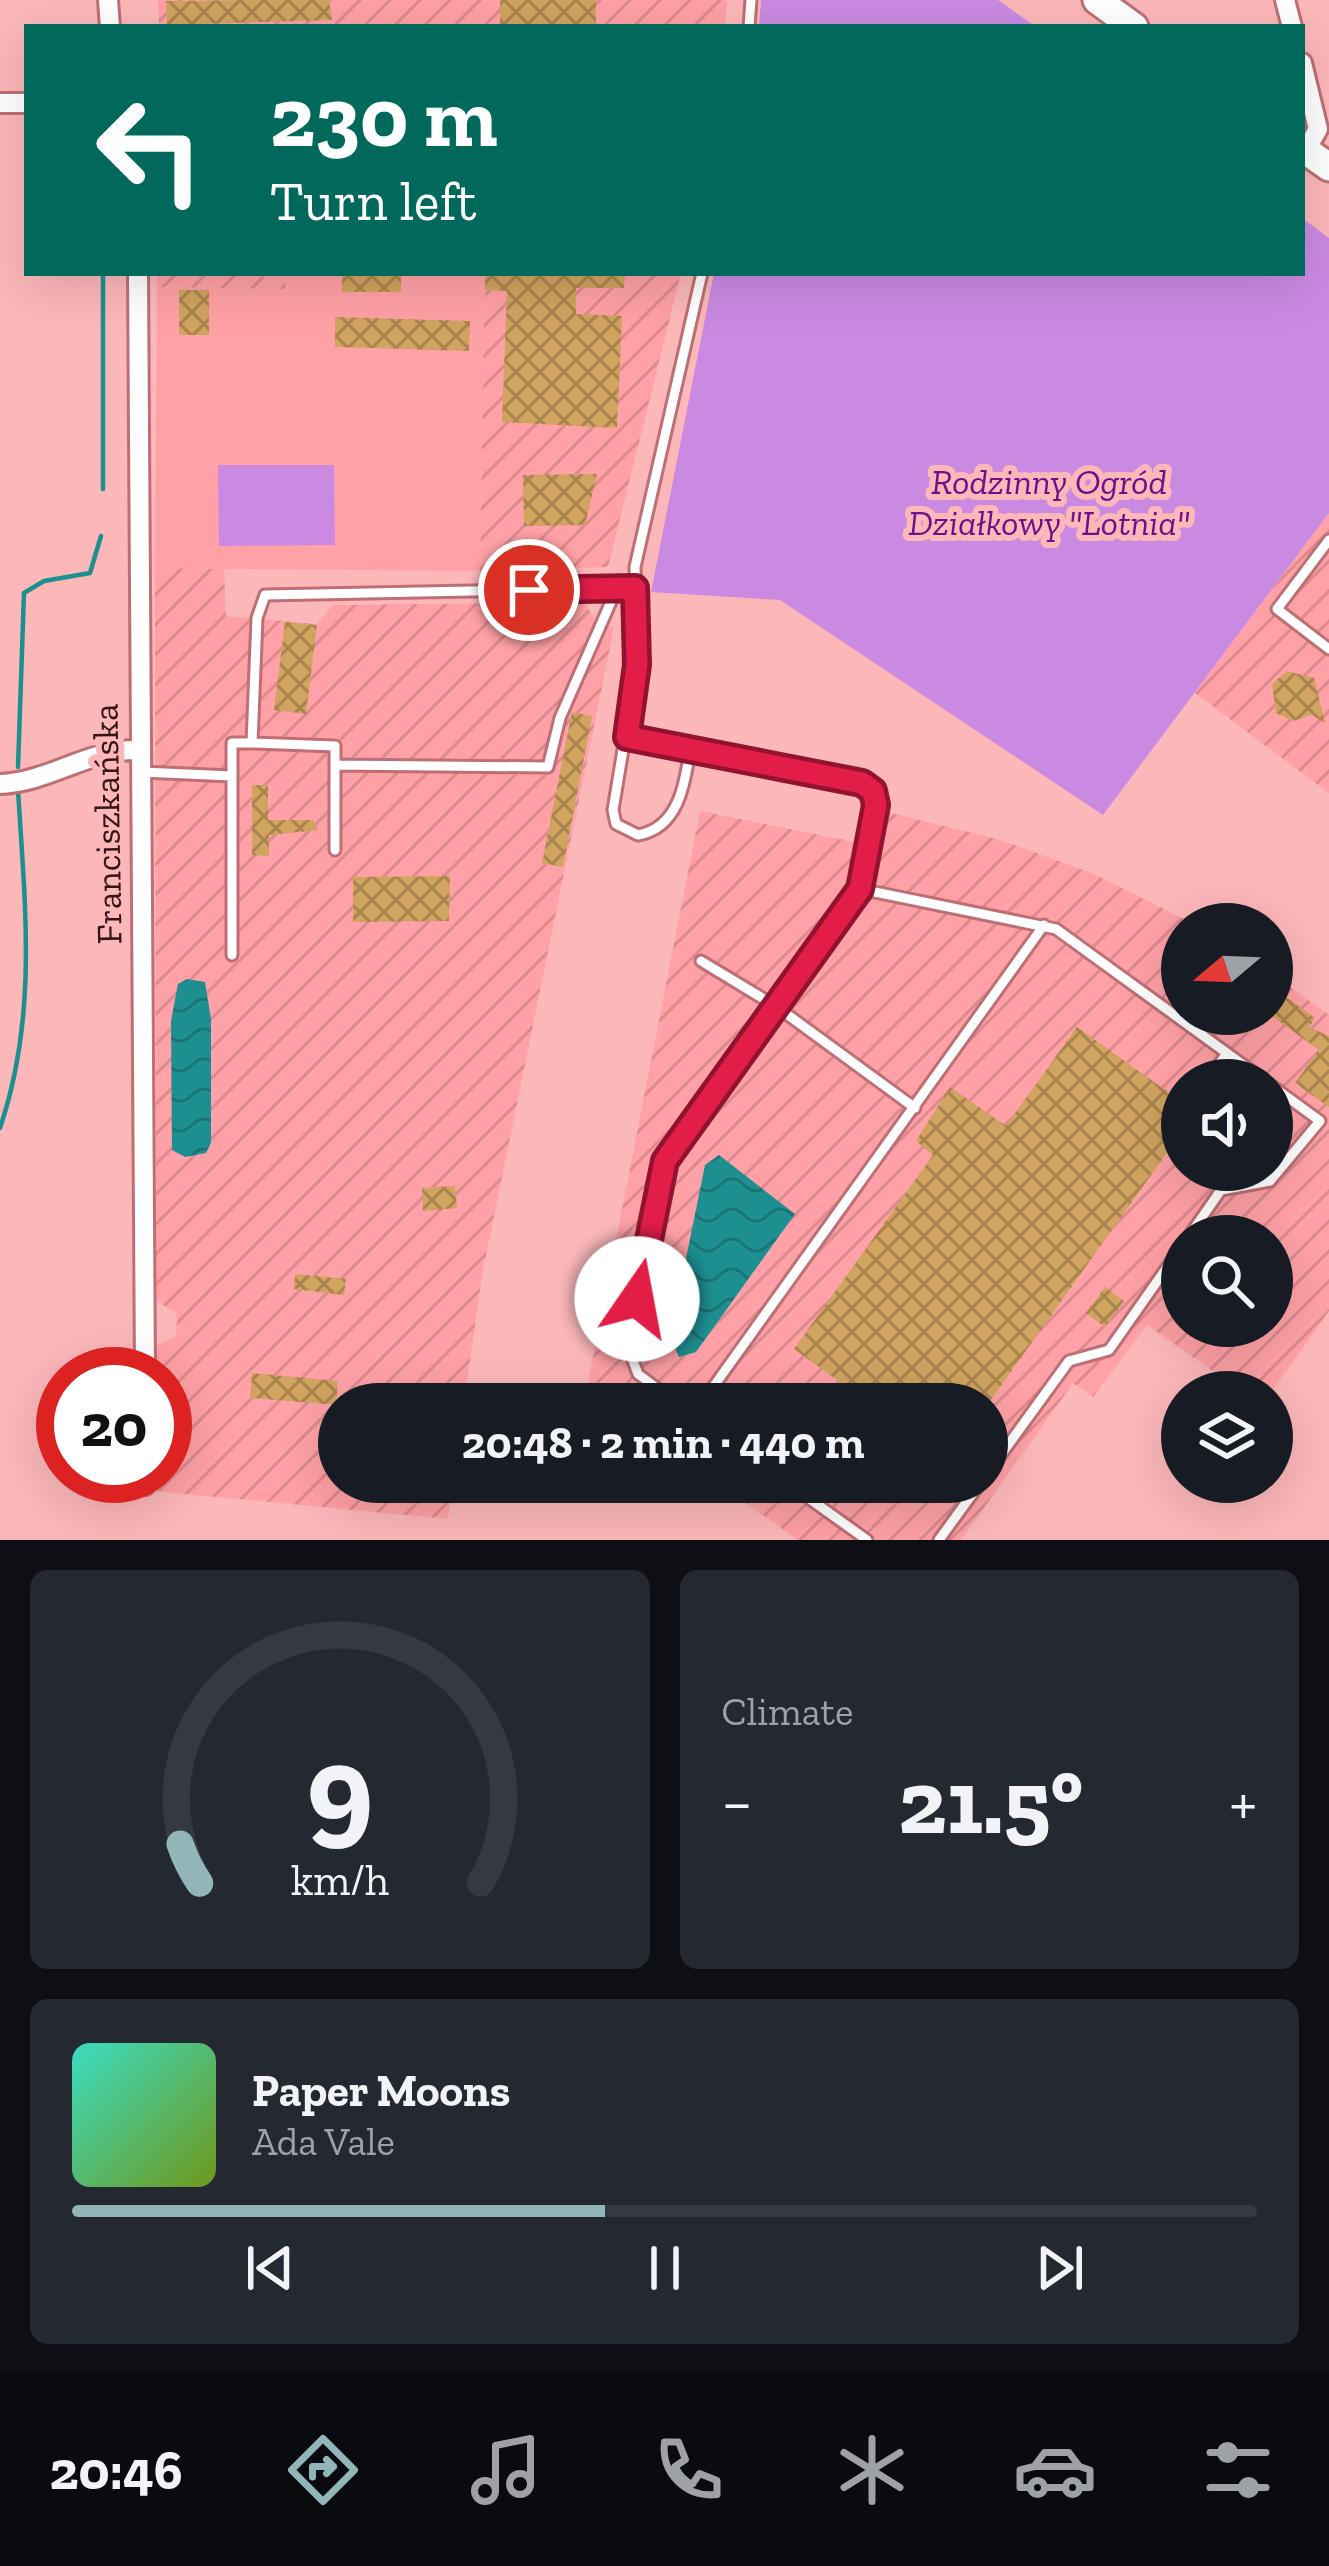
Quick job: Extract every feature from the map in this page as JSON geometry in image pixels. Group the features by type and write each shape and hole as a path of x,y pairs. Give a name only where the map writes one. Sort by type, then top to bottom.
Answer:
{"street":[{"path":"1097,0 1130,24"},
{"path":"1305,76 1318,128 1305,148"},
{"name":"Franciszkańska","path":"138,276 145,1347"},
{"path":"0,784 39,778 92,754 138,750"}],"lane":[{"path":"690,750 677,805 654,832 638,835 616,824 613,810 637,665 635,567 701,276"},
{"path":"1329,540 1277,609 1329,649"},
{"path":"334,765 548,767 560,718 617,588"},
{"path":"252,743 256,618 266,595 635,588"},
{"path":"627,737 862,783 873,791 876,805 860,889 665,1161 627,1345 638,1374 650,1383"},
{"path":"232,955 232,743 334,746 335,850"},
{"path":"139,772 232,776"},
{"path":"860,889 1044,925 1235,1059"},
{"path":"716,1383 1044,925"},
{"path":"701,961 777,1007 915,1108"},
{"path":"1223,1059 1227,1053"},
{"path":"1293,1101 1320,1120 1293,1153"},
{"path":"1008,1445 1069,1361 1109,1349 1161,1276"},
{"path":"816,1503 868,1540"},
{"path":"939,1540 966,1503"}],"shaded area":[{"path":"158,0 727,0 725,24 159,24"},
{"path":"157,276 286,276 285,289 157,287"},
{"path":"286,276 485,276 480,571 155,568 157,287 284,289"},
{"path":"485,276 680,276 608,567 480,571"},
{"path":"1329,513 1329,793 1195,693"},
{"path":"155,568 224,569 226,616 317,624 333,605 584,602 596,621 614,628 482,1275 467,1383 318,1383 318,1503 450,1503 448,1519 192,1495 192,1347 156,1347 176,1336 177,1314 156,1300"},
{"path":"700,811 880,847 887,812 1001,840 1094,874 1161,908 1161,1035 1293,1035 1293,989 1329,1015 1329,1311 1286,1371 1213,1371 1179,1347 1293,1347 1293,1215 1161,1215 1161,1335 1147,1325 1093,1397 1073,1383 1008,1474 1008,1383 588,1383"},
{"path":"746,1503 987,1503 961,1540 798,1540"}],"green space":[{"path":"761,0 998,0 1032,24 759,24"},
{"name":"Rodzinny Ogród Działkowy \"Lotnia\"","path":"1305,220 1329,238 1329,513 1103,815 780,600 651,592 713,276 1305,276"},
{"path":"218,465 334,465 335,545 219,546"}],"water":[{"path":"187,979 205,982 211,1019 211,1143 206,1153 185,1157 172,1150 171,1021 178,984"},
{"path":"719,1155 795,1214 696,1352 679,1357 670,1337 705,1165"}],"building":[{"path":"329,0 332,20 167,24 166,1"},
{"path":"500,0 596,0 596,24 500,24"},
{"path":"342,276 401,276 401,292 342,292"},
{"path":"485,276 625,276 624,288 576,288 576,314 622,316 617,428 502,422 507,291 485,290"},
{"path":"179,290 209,290 209,335 179,335"},
{"path":"335,317 470,321 469,351 335,347"},
{"path":"597,474 585,525 524,526 523,475"},
{"path":"285,622 317,625 306,714 274,710"},
{"path":"1287,671 1314,678 1325,723 1312,715 1293,721 1276,713 1272,684"},
{"path":"572,712 592,716 563,867 542,863"},
{"path":"252,785 268,785 268,820 313,820 318,830 269,835 269,856 252,855"},
{"path":"450,876 449,921 353,922 353,877"},
{"path":"1293,1002 1315,1018 1309,1027 1329,1036 1329,1107 1295,1083 1319,1050 1293,1031"},
{"path":"1077,1027 1161,1087 1161,1161 1003,1383 841,1383 794,1349 933,1155 916,1141 950,1087 1006,1126"},
{"path":"455,1186 457,1208 423,1211 422,1188"},
{"path":"295,1274 346,1279 344,1295 294,1289"},
{"path":"1105,1287 1124,1301 1105,1327 1086,1313"},
{"path":"252,1373 338,1381 318,1383 318,1404 250,1398"}],"waterway":[{"path":"103,276 103,489"},
{"path":"18,767 24,593 44,581 90,573 101,536"},
{"path":"0,1128 12,1086 24,1002 18,790"}],"route":[{"path":"529,590 635,588 637,665 627,737 862,783 873,791 876,805 860,889 665,1161 637,1299"}]}
